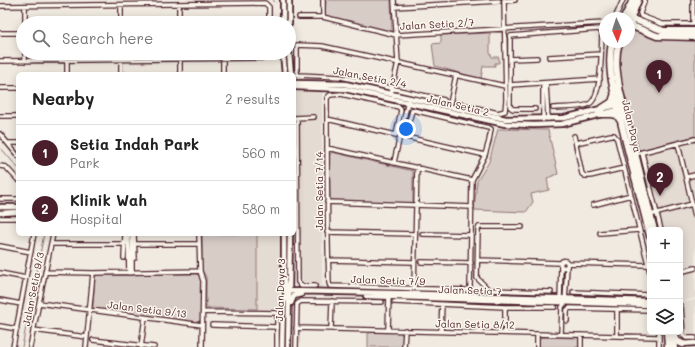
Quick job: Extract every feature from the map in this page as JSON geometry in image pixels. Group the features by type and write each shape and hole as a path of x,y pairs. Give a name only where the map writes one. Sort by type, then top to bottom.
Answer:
{"main road":[{"path":"634,0 636,17 639,26"},
{"path":"627,12 634,0"},
{"path":"631,12 634,0"},
{"path":"635,20 639,26 657,36 695,37"},
{"path":"635,27 664,31 695,31"},
{"name":"Jalan Daya","path":"611,48 609,61 610,77 617,92 638,154 654,214 654,227"},
{"name":"Jalan Daya","path":"617,48 617,92 622,125 648,227"},
{"path":"599,112 614,100 617,92"},
{"path":"619,107 626,117"},
{"path":"599,112 617,115 622,125"},
{"path":"644,211 654,214 647,223"},
{"path":"668,335 671,346"},
{"path":"671,346 673,335"},
{"path":"674,335 677,341 683,344"}],"street":[{"path":"282,0 283,16"},
{"path":"289,0 289,16"},
{"path":"323,0 323,17"},
{"path":"391,94 398,62 394,0"},
{"path":"456,103 498,113 505,111 504,0 515,0"},
{"path":"618,12 623,0"},
{"path":"645,0 640,13 641,16 662,24 694,24 694,0"},
{"path":"395,7 499,1"},
{"path":"0,6 265,3 269,7 269,16"},
{"path":"179,4 179,16"},
{"path":"121,5 121,16"},
{"path":"25,6 25,16"},
{"name":"Jalan Setia 2/7","path":"299,17 323,17 396,35 599,22"},
{"path":"535,109 513,109 510,107 510,36 601,30 600,79 593,102 588,105 553,108"},
{"path":"0,34 16,33"},
{"name":"Jalan Setia 2/4","path":"398,62 322,46 297,45 298,75 341,77 444,100"},
{"path":"549,57 601,54"},
{"path":"510,59 537,58"},
{"path":"67,60 67,72"},
{"path":"0,61 121,60 121,72"},
{"path":"180,60 180,72"},
{"path":"223,60 223,72"},
{"path":"283,60 284,72"},
{"path":"289,60 289,72"},
{"path":"398,62 505,86"},
{"path":"449,109 456,75"},
{"path":"510,85 600,79"},
{"name":"Jalan Setia 2","path":"296,81 409,100 505,124 558,124 619,107"},
{"path":"544,83 542,108 546,120"},
{"path":"544,83 548,108 546,120"},
{"name":"Jalan Setia 2","path":"296,88 345,84 391,94 409,100"},
{"path":"0,88 16,88"},
{"name":"Jalan Setia 7/14","path":"327,119 396,134 401,108 341,94 330,94 327,98 327,119 327,232 330,286"},
{"path":"394,162 409,100"},
{"path":"542,108 548,108"},
{"name":"Jalan Setia 2","path":"449,109 506,119 546,120 599,112"},
{"path":"421,262 471,263 472,180 485,155 491,131 489,128 413,110 410,113 406,137 485,155"},
{"path":"0,116 16,116"},
{"path":"314,117 296,118 299,283 303,286 315,286"},
{"path":"534,125 546,120 558,124"},
{"path":"0,134 16,153"},
{"path":"576,143 611,135 616,137 647,263"},
{"path":"574,136 582,174 585,176 624,168"},
{"path":"638,154 695,140"},
{"path":"8,143 16,143"},
{"path":"678,144 695,216"},
{"path":"327,148 472,180"},
{"path":"0,166 6,167 16,178"},
{"path":"414,288 417,167"},
{"path":"686,177 695,175"},
{"path":"593,205 631,196"},
{"path":"0,199 16,199"},
{"path":"327,202 472,207"},
{"path":"659,227 654,214 692,204"},
{"path":"0,206 16,206"},
{"path":"0,212 16,212"},
{"path":"0,218 16,218"},
{"path":"522,227 480,227 478,230 477,277 489,290 551,292"},
{"path":"600,233 639,230"},
{"path":"327,232 415,234"},
{"path":"422,234 471,235"},
{"path":"13,347 34,236"},
{"name":"Jalan Setia 9/3","path":"30,347 53,236"},
{"path":"124,258 125,236"},
{"path":"128,236 131,273"},
{"path":"131,273 133,236"},
{"path":"133,236 135,258"},
{"path":"199,236 200,271 203,281 202,347"},
{"name":"Jalan Daya 3","path":"282,347 284,236"},
{"name":"Jalan Daya 3","path":"288,347 290,236"},
{"path":"51,244 125,244"},
{"path":"134,244 199,244"},
{"path":"0,246 31,252"},
{"path":"290,250 298,250"},
{"path":"328,260 414,262"},
{"path":"478,260 561,265"},
{"path":"561,334 561,265 564,260 566,261 567,265 565,290 562,302"},
{"name":"Jalan Setia 7/9","path":"330,286 466,290 470,288 471,263"},
{"path":"567,265 647,265"},
{"path":"683,271 695,268"},
{"path":"45,272 131,273 200,271"},
{"path":"0,273 26,278"},
{"path":"86,347 93,273"},
{"path":"289,310 293,298 301,293 293,287 290,276"},
{"path":"283,305 288,293 284,281"},
{"path":"560,290 565,290"},
{"path":"573,292 647,295"},
{"name":"Jalan Setia 7","path":"288,293 389,294 647,305"},
{"path":"388,330 389,294"},
{"path":"0,300 21,304"},
{"path":"332,301 332,329"},
{"name":"Jalan Setia 7","path":"562,302 647,301"},
{"path":"296,347 298,302 382,302"},
{"path":"394,302 505,307 555,307"},
{"name":"Jalan Setia 9/13","path":"39,303 202,325"},
{"path":"441,331 442,304"},
{"path":"505,307 505,333"},
{"path":"567,321 567,310 570,308 647,310"},
{"path":"617,309 617,336"},
{"path":"203,312 277,313 277,347"},
{"path":"142,346 145,317"},
{"path":"212,325 277,327"},
{"path":"0,326 17,329"},
{"name":"Jalan Setia 8/12","path":"296,328 659,337"},
{"path":"33,330 87,337"},
{"path":"404,347 405,330"},
{"path":"537,334 537,347"},
{"path":"581,335 581,347"},
{"path":"683,335 686,338 695,338"},
{"path":"659,337 659,347"},
{"path":"93,340 154,347"},
{"path":"671,346 695,344"}],"shaded area":[{"path":"326,0 391,0 392,32 325,16"},
{"path":"635,29 695,39 695,136 640,150 637,149 621,80 621,49 635,48"},
{"path":"490,33 490,53 492,57 499,57 499,63 495,63 495,66 483,66 481,79 435,66 432,44 441,43 441,35"},
{"path":"322,91 322,290 299,289 296,288 293,283 293,236 296,236 296,92"},
{"path":"498,129 548,130 558,174 547,178 549,190 531,194 533,202 526,212 474,210 477,181 489,162"},
{"path":"695,141 695,298 683,301 683,227 661,227 643,154"},
{"path":"332,152 413,171 413,204 333,200 330,198 329,156"},
{"path":"202,236 257,236 257,309 206,308 206,277 202,270"},
{"path":"257,236 280,236 279,312 257,311"},
{"path":"197,274 202,279 201,320 198,322 95,310 93,306 95,277 97,275"},
{"path":"695,300 695,339 683,337 683,303"},
{"path":"371,332 400,332 403,336 402,347 368,347 368,334"},
{"path":"542,337 580,338 580,347 539,347 539,339"}],"waterway":[{"path":"0,147 16,166"},
{"path":"22,347 44,236"}],"place":[{"name":"Setia Indah Park","path":"659,93"},
{"name":"Klinik Wah","path":"660,196"}]}
